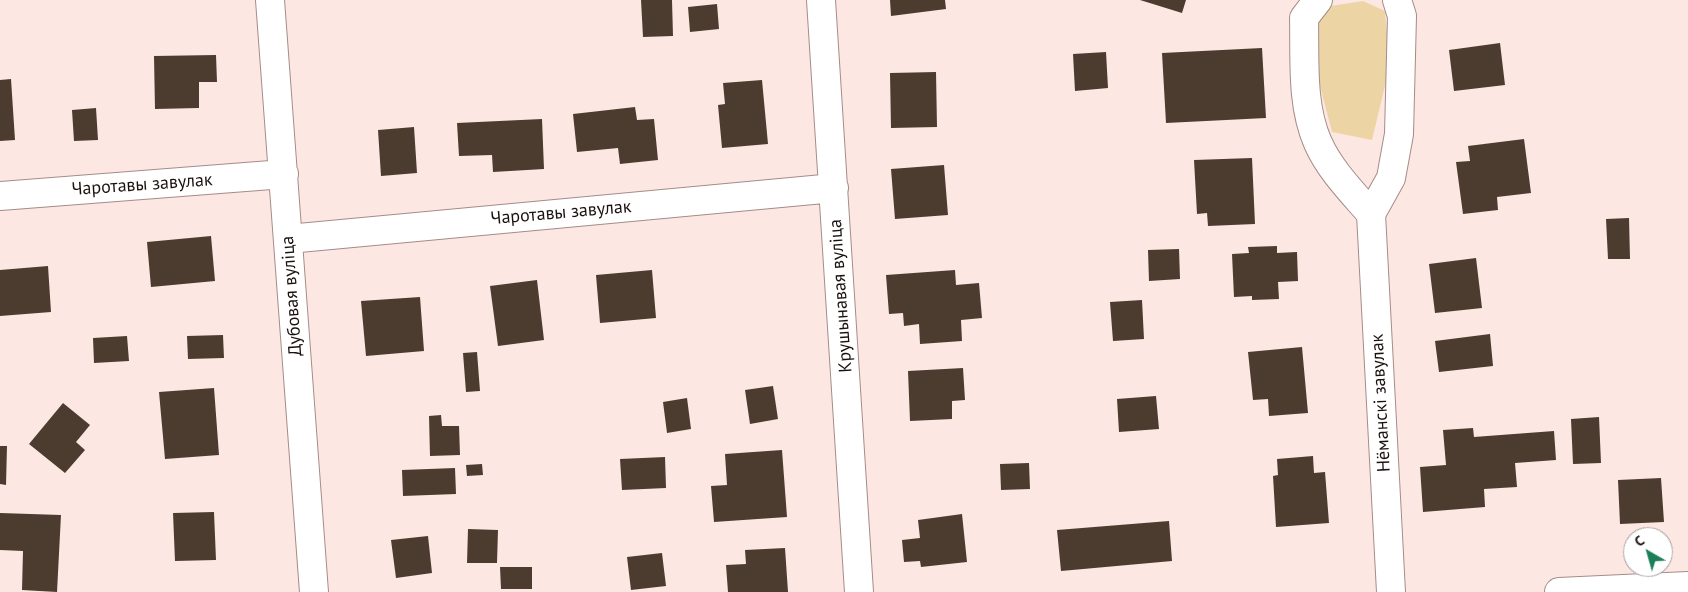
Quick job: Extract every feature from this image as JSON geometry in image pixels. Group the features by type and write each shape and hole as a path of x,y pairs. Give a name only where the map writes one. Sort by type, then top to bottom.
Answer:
{"street":[{"name":"Дубовая вуліца","path":"270,0 314,592"},
{"name":"Крушынавая вуліца","path":"821,0 860,592"},
{"path":"1313,2 1304,18 1308,108 1318,143 1339,178 1371,214 1391,178 1399,134 1402,16 1397,0"},
{"name":"Чаротавы завулак","path":"0,196 284,174"},
{"name":"Чаротавы завулак","path":"288,239 834,188"},
{"name":"Нёманскі завулак","path":"1371,214 1391,592"},
{"path":"1559,592 1688,586"}],"shaded area":[{"path":"1363,1 1385,11 1390,65 1372,140 1332,132 1313,59 1319,17 1331,6"}],"building":[{"path":"641,0 672,0 673,36 643,37"},
{"path":"890,0 945,0 946,9 891,16"},
{"path":"1140,0 1186,0 1182,13"},
{"path":"717,4 719,29 690,32 688,7"},
{"path":"1500,43 1505,85 1454,91 1449,50"},
{"path":"1262,48 1266,118 1166,123 1162,53"},
{"path":"1106,52 1108,88 1075,91 1073,54"},
{"path":"216,55 217,82 199,82 199,108 155,109 154,56"},
{"path":"936,72 937,127 891,128 890,73"},
{"path":"11,79 15,140 0,141 0,80"},
{"path":"762,80 768,144 722,148 718,105 725,104 723,83"},
{"path":"635,107 637,120 654,119 658,160 620,164 618,148 577,152 573,114"},
{"path":"96,108 98,140 74,141 72,110"},
{"path":"542,119 544,169 493,172 492,155 459,156 457,123"},
{"path":"414,127 417,173 381,176 378,130"},
{"path":"1524,139 1531,193 1497,197 1498,210 1463,214 1456,162 1470,161 1468,146"},
{"path":"1252,158 1255,224 1208,226 1207,213 1197,214 1194,160"},
{"path":"944,165 948,215 895,219 891,169"},
{"path":"1629,218 1630,259 1608,259 1606,219"},
{"path":"211,236 215,281 151,287 147,242"},
{"path":"1277,246 1277,253 1297,252 1298,281 1278,282 1279,299 1252,300 1252,296 1234,297 1232,254 1249,253 1248,247"},
{"path":"1179,249 1180,279 1149,281 1148,250"},
{"path":"1476,258 1482,308 1435,313 1429,264"},
{"path":"48,266 51,312 0,316 0,270"},
{"path":"652,270 656,318 600,323 596,275"},
{"path":"955,270 956,285 979,283 982,318 961,320 962,341 920,344 919,324 904,326 903,313 889,314 886,275"},
{"path":"537,280 544,340 498,346 490,286"},
{"path":"420,297 424,351 366,356 361,301"},
{"path":"1142,300 1144,339 1113,341 1110,302"},
{"path":"1490,334 1493,366 1439,372 1435,341"},
{"path":"223,335 224,358 188,359 187,336"},
{"path":"127,336 129,361 94,363 93,338"},
{"path":"1302,347 1308,413 1269,416 1268,399 1253,400 1248,352"},
{"path":"477,352 480,391 466,392 463,353"},
{"path":"963,368 965,400 952,401 952,419 910,421 908,371"},
{"path":"773,386 778,419 750,424 745,390"},
{"path":"214,388 219,455 165,459 159,392"},
{"path":"1156,396 1159,429 1119,432 1117,399"},
{"path":"687,398 691,429 667,433 663,402"},
{"path":"63,403 90,425 76,442 85,450 65,473 29,444"},
{"path":"441,415 442,426 459,426 460,455 430,456 429,416"},
{"path":"1599,417 1601,463 1573,464 1571,419"},
{"path":"1473,428 1474,437 1554,431 1556,460 1515,463 1517,487 1484,489 1485,507 1423,512 1420,467 1446,465 1443,430"},
{"path":"0,446 7,446 6,485 0,484"},
{"path":"782,450 787,517 714,522 711,486 727,485 725,454"},
{"path":"1313,456 1314,473 1325,472 1329,523 1276,527 1273,476 1278,475 1277,459"},
{"path":"665,457 666,488 622,490 620,459"},
{"path":"1029,463 1030,489 1001,490 1000,464"},
{"path":"482,464 483,475 467,476 466,465"},
{"path":"455,468 456,494 403,496 402,470"},
{"path":"1661,478 1664,522 1620,524 1618,480"},
{"path":"214,512 216,560 175,561 173,513"},
{"path":"0,513 61,515 57,592 22,590 23,551 0,550"},
{"path":"962,514 967,562 921,567 920,561 904,562 902,540 920,538 918,520"},
{"path":"1169,521 1172,561 1061,571 1057,530"},
{"path":"468,529 498,530 497,563 467,563"},
{"path":"428,536 432,573 396,578 391,540"},
{"path":"785,548 788,592 728,592 726,565 746,564 745,550"},
{"path":"662,553 666,586 631,590 627,557"},
{"path":"500,567 532,567 532,589 501,589"}]}
